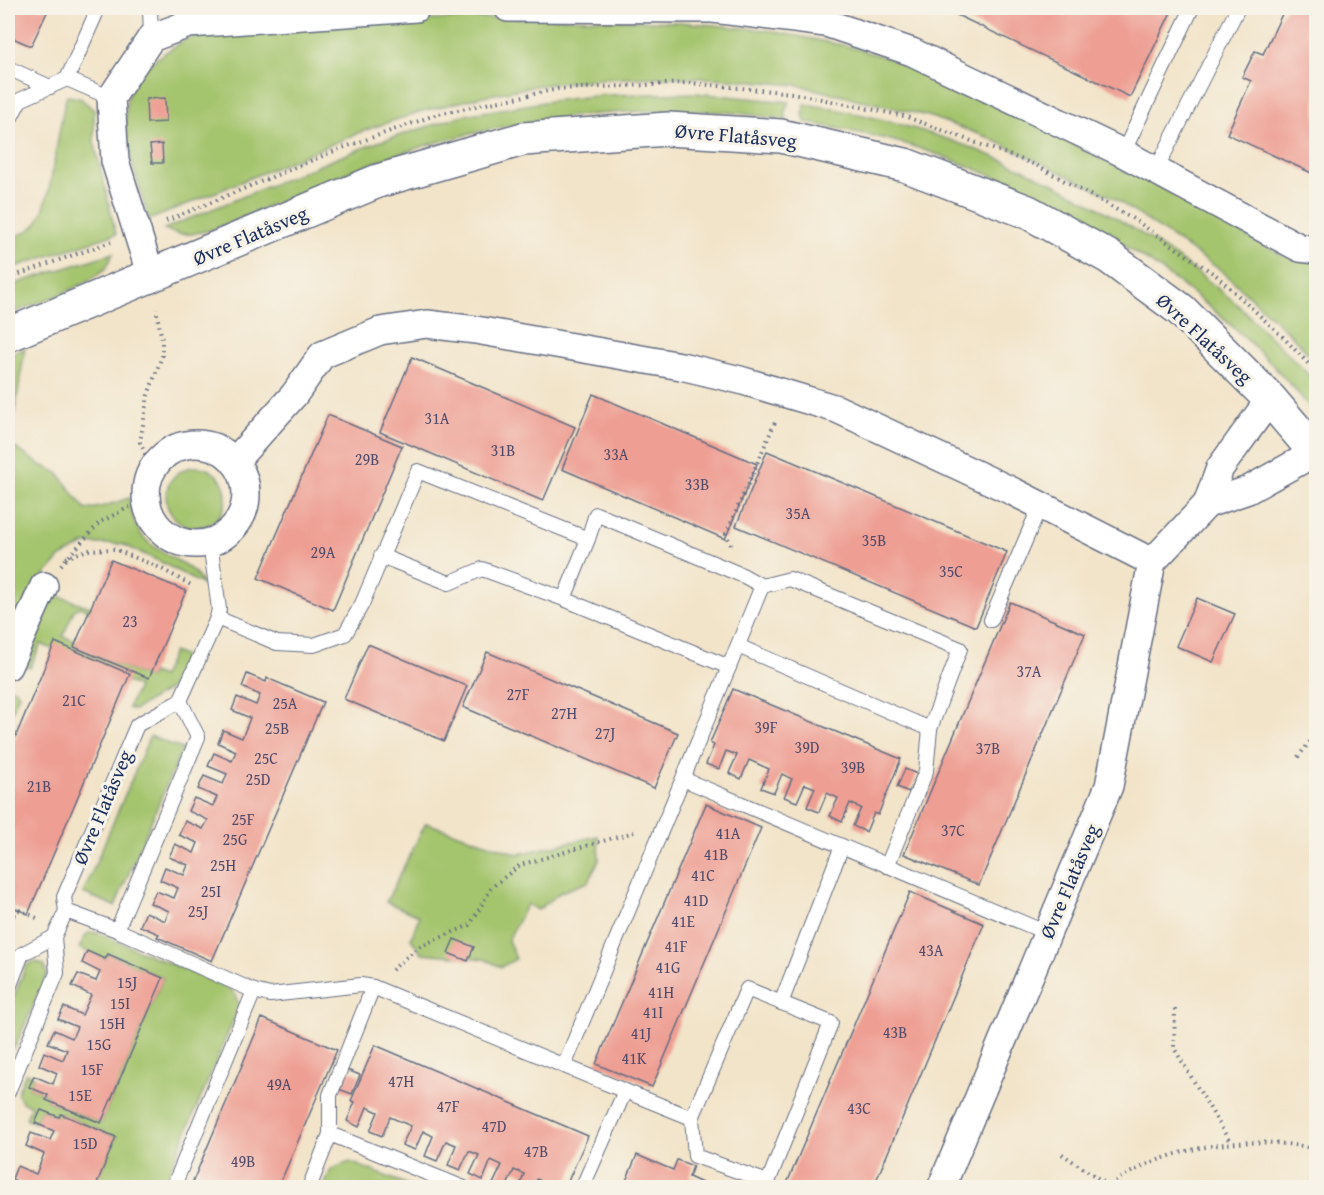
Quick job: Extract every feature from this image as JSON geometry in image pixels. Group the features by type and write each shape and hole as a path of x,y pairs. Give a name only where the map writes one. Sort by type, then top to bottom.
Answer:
{"street":[{"path":"151,276 115,160 111,98 151,38 188,24 290,11 416,8"},
{"path":"508,8 713,8 829,15 1123,153 1300,248 1317,250"},
{"name":"Øvre Flatåsveg","path":"8,335 378,181 523,140 669,129 781,136 906,165 1028,212 1109,257 1181,310 1270,399 1316,452 1248,490 1207,504"},
{"path":"235,461 294,395 322,355 380,331 427,324 476,330 681,366 837,409 1152,562"},
{"name":"Øvre Flatåsveg","path":"941,1188 1109,786 1152,562 1207,504 1220,468 1270,399"},
{"path":"191,444 207,445 222,451 235,461 245,484 244,508 237,524 225,535 210,542 188,543 168,535 150,512 147,484 152,471 162,457 175,448 191,444"},
{"path":"8,666 44,586"}],"lane":[{"path":"150,8 151,38"},
{"path":"1123,153 1192,8"},
{"path":"1156,170 1238,8"},
{"path":"8,123 20,100 67,79 97,11"},
{"path":"8,68 50,87"},
{"path":"67,79 111,98"},
{"path":"217,618 277,642 314,645 345,634 362,604 418,471 588,539"},
{"path":"991,620 1040,506"},
{"path":"564,599 596,514 744,576 762,586 790,579 960,649 930,729 926,771 887,866"},
{"path":"117,930 198,737 180,701 217,618 217,598 210,542"},
{"path":"381,556 449,583 482,569 564,599 729,667"},
{"path":"564,1066 762,586"},
{"path":"738,646 930,729"},
{"name":"Øvre Flatåsveg","path":"8,1092 11,1074 57,973 57,932 66,911 64,897 137,725 180,701"},
{"path":"683,779 1047,933"},
{"path":"782,1003 842,846"},
{"path":"66,911 117,930 254,991 270,995 361,985 373,987 692,1118"},
{"path":"8,990 22,954 57,932"},
{"path":"309,1188 330,1134 330,1095 373,987"},
{"path":"747,989 831,1023 768,1182 695,1156 692,1118 747,989"},
{"path":"172,1188 254,991"},
{"path":"582,1188 625,1090"},
{"path":"330,1134 464,1188"}],"path":[{"path":"8,278 136,233 337,150 438,114 558,89 689,83 792,93 904,116 1036,165 1135,220 1217,276 1317,372"},
{"path":"151,276 162,340 162,356 148,394 141,442 152,471"},
{"path":"726,534 760,454"},
{"path":"44,586 66,558 100,522 147,498"},
{"path":"66,558 87,550 114,549 158,567 217,598"},
{"path":"1298,757 1317,734"},
{"path":"373,987 418,947 471,925 492,887 520,866 666,820"},
{"path":"8,905 57,932"},
{"path":"1175,1009 1174,1048 1230,1142"},
{"path":"1062,1154 1106,1186 1137,1169 1167,1157 1230,1142 1291,1143 1317,1149"}],"green space":[{"path":"472,18 680,22 767,30 847,46 904,63 1035,124 1173,193 1283,255 1316,260 1316,362 1289,333 1222,271 1112,197 987,137 928,116 797,85 729,79 667,77 599,79 541,85 484,96 419,112 363,131 149,220 131,160 125,128 127,99 138,75 157,58 186,39 229,30"},
{"path":"696,93 789,102 785,112 787,120 723,112 635,112 545,120 501,127 457,137 373,163 210,230 184,234 164,229 378,142 465,115 603,95"},
{"path":"67,96 80,98 94,110 94,141 116,234 8,269 8,240 33,227 40,218 50,185"},
{"path":"805,104 863,115 977,150 1032,173 1136,230 1232,300 1299,365 1316,383 1316,415 1276,369 1232,327 1184,287 1134,251 1080,219 969,166 899,142 805,122 803,114"},
{"path":"113,253 105,269 96,276 58,295 8,315 8,286"},
{"path":"25,348 10,444 39,464 58,473 86,510 129,498 132,514 144,538 151,545 184,564 203,585 122,544 85,544 61,557 31,591 8,638 8,356"},
{"path":"196,467 213,472 221,480 226,497 221,514 213,522 196,527 179,522 171,514 166,497 171,480 179,472"},
{"path":"58,596 91,607 89,611 80,607 74,610 63,636 77,642 75,647 149,678 152,673 162,677 173,652 183,656 170,689 134,710 128,708 138,687 41,644 30,668 17,664 50,599"},
{"path":"8,688 15,689 19,694 8,722"},
{"path":"150,736 182,749 115,906 83,893"},
{"path":"426,823 518,854 598,836 599,860 588,882 561,892 538,910 527,904 508,940 516,959 501,967 484,959 422,953 411,939 419,916 386,902"},
{"path":"90,932 98,933 232,990 239,1004 163,1187 95,1187 116,1137 61,1114 59,1117 41,1110 35,1123 26,1119 31,1106 22,1102 17,1093 26,1073 34,1076 29,1087 48,1095 46,1100 101,1123 163,978 108,954 105,959 79,948"},
{"path":"36,962 44,965 47,974 16,1045 13,1049 9,1049 8,1012 26,966"},
{"path":"350,1162 413,1187 324,1187 331,1169"}],"building":[{"path":"8,8 49,8 31,46 8,36"},
{"path":"942,8 1173,8 1130,97"},
{"path":"1285,8 1301,8 1316,15 1316,175 1227,134 1251,81 1242,77 1255,51 1263,54"},
{"path":"165,98 166,122 147,123 146,99"},
{"path":"162,144 163,163 152,163 150,145"},
{"path":"412,357 575,427 543,501 380,432"},
{"path":"593,394 757,464 725,539 562,469"},
{"path":"328,415 402,446 333,610 258,578"},
{"path":"767,451 1007,552 976,627 736,526"},
{"path":"111,560 186,591 149,678 74,647"},
{"path":"1197,598 1235,614 1213,662 1176,646"},
{"path":"1010,602 1085,634 979,885 904,854"},
{"path":"55,642 130,674 28,914 8,905 8,755"},
{"path":"368,644 467,686 444,741 344,699"},
{"path":"487,652 678,733 654,788 463,707"},
{"path":"247,674 266,682 267,678 323,702 212,961 157,937 159,934 140,926 146,912 165,921 169,911 150,903 156,891 174,898 178,888 160,880 165,867 184,875 188,865 169,857 175,844 194,853 198,843 179,835 185,821 203,829 208,820 188,811 194,798 213,806 217,797 198,789 204,776 223,784 227,774 208,766 214,753 232,761 236,751 218,743 223,730 242,738 250,718 232,710 237,697 256,705 260,695 242,687"},
{"path":"733,689 901,759 878,815 874,813 866,832 853,826 861,808 850,803 842,822 830,816 838,798 827,793 819,812 807,807 815,788 805,784 797,802 784,797 792,779 782,774 774,793 761,788 769,769 749,760 741,779 729,773 737,755 726,751 719,769 706,764 714,745 710,743"},
{"path":"905,769 917,774 909,792 897,787"},
{"path":"706,804 761,828 652,1087 596,1064"},
{"path":"910,892 984,924 873,1188 785,1188"},
{"path":"8,910 15,914 8,932"},
{"path":"454,939 474,947 468,961 448,953"},
{"path":"87,951 105,959 108,954 163,978 101,1123 46,1100 48,1095 29,1087 34,1076 53,1084 57,1073 39,1065 44,1052 63,1060 67,1050 48,1043 54,1030 72,1038 77,1027 58,1019 64,1007 82,1015 91,995 72,986 78,974 96,981 100,972 82,963"},
{"path":"262,1018 337,1050 278,1188 190,1188"},
{"path":"375,1045 588,1136 565,1188 545,1188 547,1184 537,1179 534,1188 519,1188 524,1174 514,1170 506,1188 502,1188 493,1184 502,1165 491,1160 483,1180 470,1174 479,1155 469,1151 460,1170 448,1165 456,1145 446,1141 437,1161 425,1156 433,1136 423,1131 415,1150 402,1145 411,1126 390,1117 382,1136 370,1131 378,1112 367,1107 359,1127 347,1121 355,1102 351,1101"},
{"path":"347,1070 360,1075 352,1094 339,1089"},
{"path":"41,1110 59,1117 61,1114 116,1137 95,1188 30,1188 12,1179 17,1166 36,1174 44,1154 26,1146 31,1133 50,1140 54,1131 35,1123"},
{"path":"637,1155 673,1170 677,1160 693,1166 689,1177 713,1188 623,1188"}]}
